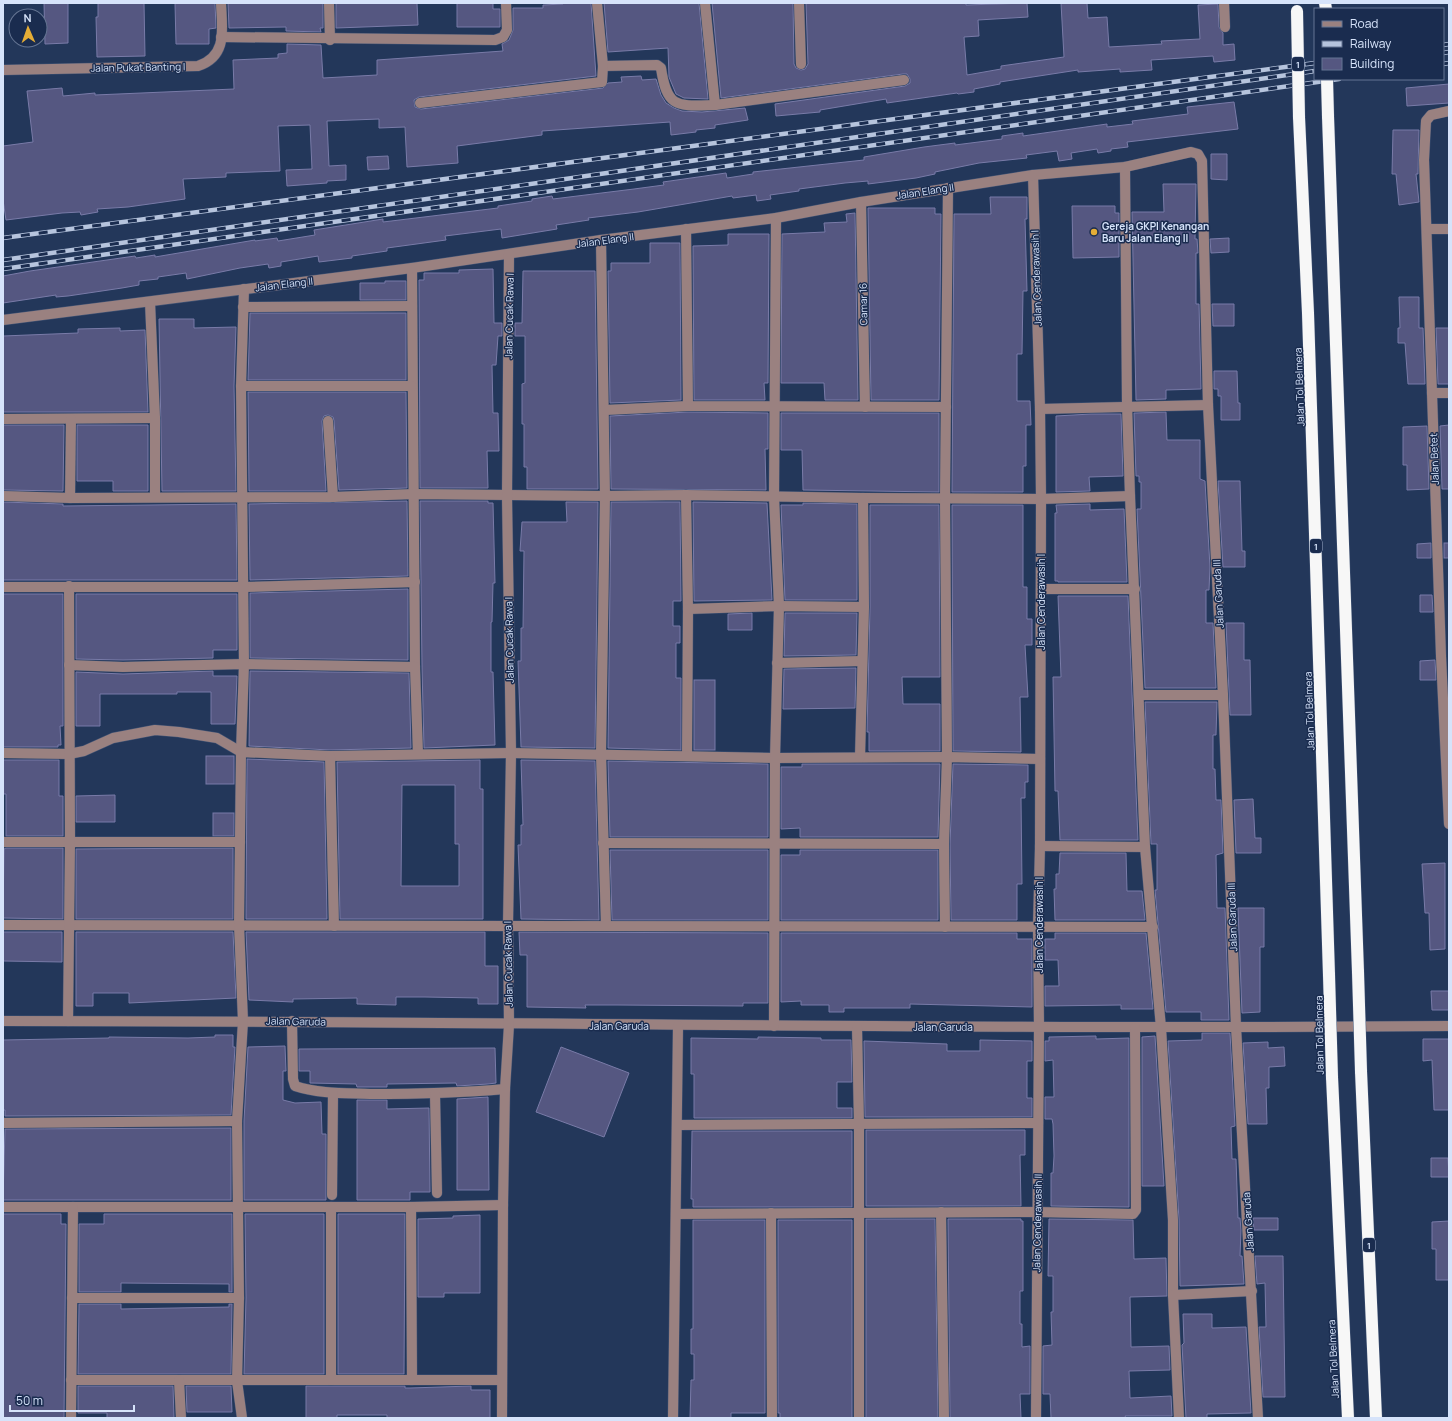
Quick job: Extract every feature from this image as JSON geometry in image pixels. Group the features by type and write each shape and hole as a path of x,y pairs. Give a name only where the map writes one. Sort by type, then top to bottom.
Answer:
{"highway":[{"name":"Jalan Tol Belmera","path":"1297,7 1299,117 1309,321 1332,1077 1348,1418"},
{"name":"1","path":"1327,80 1361,1071 1376,1418"}],"street":[{"name":"Jalan Pukat Banting I","path":"3,70 198,66 212,60 217,54 221,37 221,3"},
{"path":"329,3 330,40"},
{"path":"221,37 330,40 495,40 503,37 507,30 506,3"},
{"path":"420,103 601,83 603,80 603,66 597,3"},
{"path":"705,3 715,105"},
{"path":"799,3 801,64"},
{"path":"1224,3 1225,27"},
{"path":"603,66 657,65 661,68 666,93 672,100 689,104 715,105 904,80"},
{"name":"Jalan Betet","path":"1449,111 1431,114 1426,121 1424,160 1432,393 1445,655 1449,824"},
{"name":"Jalan Elang II","path":"3,320 412,268 601,240 776,218 861,202 1033,175 1125,167 1190,152 1198,154 1202,160"},
{"name":"Jalan Garuda III","path":"1202,160 1208,405 1223,694 1236,1026"},
{"path":"1125,167 1127,405 1145,847 1161,1028 1173,1220 1173,1295 1179,1418"},
{"name":"Jalan Cenderawasih I","path":"1033,175 1040,409 1041,499 1040,846 1038,927 1039,1028"},
{"path":"945,927 944,844 947,757 945,498 948,188"},
{"name":"Camar 16","path":"861,202 865,407"},
{"path":"774,1026 774,758 779,606 774,497 776,218"},
{"path":"686,229 688,406"},
{"path":"1427,229 1449,229"},
{"path":"601,240 605,410 601,754 606,925"},
{"name":"Jalan Cucak Rawa I","path":"502,1418 502,1205 505,1089 509,1025 508,925 511,753 506,496 509,254"},
{"path":"412,268 415,667 418,754"},
{"path":"242,1418 237,1381 239,1298 238,1121 243,1021 239,925 241,752 244,664 241,386 244,289"},
{"path":"150,302 155,418 155,497"},
{"path":"243,307 412,306"},
{"path":"241,386 412,386"},
{"path":"1432,393 1449,393"},
{"path":"1040,409 1127,405 1208,405"},
{"path":"605,410 688,406 946,407"},
{"path":"3,419 155,418"},
{"path":"70,498 71,419"},
{"path":"328,421 333,497"},
{"path":"3,496 70,498 333,497 414,494 506,496 686,495 1041,499 1130,496"},
{"path":"686,495 688,609 687,756"},
{"path":"860,757 864,607 863,498"},
{"path":"3,587 244,587 415,582"},
{"path":"68,1021 70,925 69,586"},
{"path":"1041,589 1135,589"},
{"path":"688,609 779,606 864,607"},
{"path":"777,663 862,661"},
{"path":"69,666 123,667 244,664 415,667"},
{"path":"1140,696 1223,694"},
{"path":"3,753 69,754 84,751 114,738 155,730 217,738 241,752 330,756 511,753 774,758 947,757 1040,759"},
{"path":"330,756 334,926"},
{"path":"3,842 240,842"},
{"path":"603,843 944,844"},
{"path":"1040,846 1145,847"},
{"path":"3,925 1153,927"},
{"name":"Jalan Garuda","path":"3,1021 292,1021 509,1025 1039,1028 1449,1026"},
{"path":"292,1021 291,1037 295,1086 333,1093 435,1094 505,1089"},
{"path":"673,1418 678,1125 678,1026"},
{"name":"Jalan Garuda","path":"1236,1026 1258,1418"},
{"path":"857,1027 860,1124 859,1418"},
{"name":"Jalan Cenderawasih II","path":"1036,1418 1039,1028"},
{"path":"676,1214 1037,1212 1129,1215 1135,1212 1135,1028"},
{"path":"332,1195 333,1093"},
{"path":"435,1094 437,1193"},
{"path":"3,1123 238,1121"},
{"path":"678,1125 1038,1123"},
{"path":"3,1207 411,1207 502,1205"},
{"path":"71,1418 73,1207"},
{"path":"331,1207 331,1380"},
{"path":"411,1207 412,1380"},
{"path":"941,1212 944,1418"},
{"path":"771,1213 772,1418"},
{"path":"1173,1295 1252,1291"},
{"path":"72,1298 239,1298"},
{"path":"72,1380 501,1380"},
{"path":"179,1380 180,1418"}],"building":[{"path":"44,3 68,3 68,43 48,44 48,8 44,8"},
{"path":"98,3 144,3 145,56 97,57 96,17 98,17"},
{"path":"175,3 215,3 216,28 209,29 209,44 176,44"},
{"path":"228,3 323,3 323,28 320,28 321,32 286,31 286,27 229,28"},
{"path":"336,3 417,3 418,25 336,28"},
{"path":"457,3 493,3 493,9 500,9 500,27 457,27"},
{"path":"591,3 596,76 419,97 414,100 415,107 421,109 603,88 608,83 622,82 621,77 641,76 642,80 656,79 661,95 666,103 674,108 682,111 702,112 745,108 748,120 715,125 715,128 696,130 696,132 671,135 670,122 542,131 542,135 457,146 458,163 407,167 405,127 379,128 379,119 327,121 329,166 346,165 346,180 287,186 286,170 312,169 310,125 278,126 280,171 226,173 226,177 183,179 185,199 128,207 97,209 98,212 81,215 80,212 62,213 6,220 3,200 3,146 33,142 27,91 62,88 63,96 95,93 95,95 234,89 233,60 278,58 278,54 287,53 287,44 321,45 323,78 377,75 377,60 503,51 502,44 509,40 513,30 513,8 543,8 543,5"},
{"path":"604,3 699,3 708,99 684,98 676,94 669,77 668,48 608,52"},
{"path":"712,3 793,3 794,64 796,68 801,70 805,69 808,64 806,3 966,3 966,5 1027,3 1028,17 978,20 979,36 964,37 967,75 1001,69 1001,66 1064,57 1061,3 1087,3 1088,18 1107,17 1109,47 1162,44 1161,41 1200,39 1198,5 1218,4 1219,27 1223,33 1223,45 1234,44 1235,60 1214,62 1213,56 1151,60 1152,70 1120,72 1120,69 1078,72 1078,70 1000,82 1000,84 974,89 974,92 887,103 886,99 820,110 820,112 776,116 775,104 905,86 910,83 910,79 907,74 903,74 721,98"},
{"path":"1449,84 1449,103 1407,106 1406,88"},
{"path":"1234,102 1238,129 1127,142 1128,147 1111,149 1111,151 1098,153 1097,149 1071,153 1072,159 1059,161 1057,151 1026,155 1027,158 979,163 935,172 935,174 916,178 868,184 868,181 845,183 799,189 799,191 770,195 771,199 757,201 756,195 733,198 732,196 638,212 588,218 589,220 556,225 557,229 502,238 501,229 445,236 446,240 387,248 387,251 352,256 352,258 319,262 318,256 281,262 281,266 269,268 268,264 187,279 186,273 158,277 158,279 139,281 139,285 122,288 68,296 56,297 56,295 3,303 3,276 30,271 135,256 136,258 155,255 155,257 255,240 277,238 278,241 315,235 314,230 383,219 383,222 498,208 498,206 532,201 532,199 552,196 553,199 664,185 663,182 726,173 727,178 753,174 753,172 864,160 864,157 924,147 1002,139 1002,136 1023,133 1023,136 1107,124 1107,127 1133,124 1132,121 1188,114 1187,107"},
{"path":"1393,130 1419,130 1418,174 1416,174 1419,202 1399,205 1396,174 1392,174"},
{"path":"1211,154 1227,154 1227,180 1211,179"},
{"path":"388,156 389,169 368,170 367,157"},
{"path":"1163,184 1196,184 1195,239 1197,239 1198,253 1196,253 1196,304 1199,304 1201,389 1166,390 1166,399 1136,400 1132,212 1164,212"},
{"path":"990,197 1027,197 1027,219 1025,219 1027,291 1023,291 1022,354 1017,354 1017,401 1030,401 1031,425 1026,425 1026,466 1023,466 1023,492 952,492 954,214 991,214"},
{"name":"Gereja GKPI Kenangan Baru Jalan Elang II","path":"1072,206 1115,206 1115,213 1119,213 1119,257 1073,258"},
{"path":"868,208 935,208 935,214 941,214 939,400 871,400"},
{"path":"855,213 858,400 825,400 824,383 781,383 782,234 825,232 824,223 847,222 846,214"},
{"path":"728,234 769,234 768,383 764,383 765,400 694,400 693,246 728,245"},
{"path":"1229,238 1229,252 1211,253 1210,239"},
{"path":"650,243 680,243 681,400 610,403 608,271 611,271 611,263 650,263"},
{"path":"493,269 494,323 502,323 502,336 498,336 496,365 492,365 493,413 498,413 499,451 487,451 488,488 420,488 419,280 424,280 424,273 459,273 459,270"},
{"path":"523,271 595,271 598,489 527,489 527,467 524,467 524,424 522,424 522,384 525,383 525,336 515,336 515,323 522,323"},
{"path":"385,281 406,281 406,300 360,300 360,283 385,283"},
{"path":"1399,297 1419,297 1419,328 1423,328 1425,384 1408,384 1405,343 1398,343 1398,328 1400,328"},
{"path":"1212,304 1234,304 1234,326 1213,326"},
{"path":"250,313 406,313 406,380 248,380"},
{"path":"159,319 194,319 194,328 236,327 234,386 236,491 162,491"},
{"path":"120,328 120,331 145,330 148,412 3,412 3,336 78,333 78,329"},
{"path":"1436,328 1449,328 1449,384 1438,384"},
{"path":"1214,371 1237,371 1240,420 1221,420 1221,396 1218,396 1218,389 1214,389"},
{"path":"248,392 406,392 407,488 339,490 334,421 333,417 328,415 324,416 322,421 326,491 249,491"},
{"path":"688,412 768,413 768,449 765,449 766,490 611,489 610,416"},
{"path":"1166,412 1167,440 1200,440 1200,479 1205,481 1210,567 1209,590 1206,590 1206,623 1213,623 1216,688 1145,688 1137,509 1141,509 1141,482 1139,482 1139,476 1136,476 1134,413"},
{"path":"781,413 939,413 939,492 803,490 802,450 781,450"},
{"path":"1121,414 1123,476 1089,477 1090,491 1056,492 1056,416"},
{"path":"3,425 64,425 63,491 3,490"},
{"path":"77,425 148,425 148,491 113,491 113,481 77,481"},
{"path":"1449,425 1449,489 1442,489 1440,426"},
{"path":"1427,426 1429,489 1407,490 1407,465 1403,465 1403,427"},
{"path":"1218,481 1240,481 1242,551 1245,551 1245,567 1223,567"},
{"path":"407,501 408,576 250,580 249,504"},
{"path":"420,501 488,501 488,503 493,503 495,583 493,583 491,622 491,672 493,672 495,745 424,748"},
{"path":"3,502 63,504 63,506 236,504 237,580 3,580"},
{"path":"566,502 598,502 595,748 521,747 518,661 521,661 521,628 523,628 524,551 520,551 522,522 567,522"},
{"path":"611,502 680,502 681,601 673,601 673,626 680,626 680,643 676,643 676,678 681,678 681,750 608,748"},
{"path":"693,502 767,503 772,600 694,601"},
{"path":"803,503 857,504 857,600 785,600 781,505 803,505"},
{"path":"1090,504 1090,510 1124,509 1127,582 1055,581 1056,505"},
{"path":"870,505 939,505 940,677 902,677 903,704 940,704 940,751 869,751 869,732 867,732 870,607"},
{"path":"952,505 1023,505 1023,587 1027,587 1027,619 1032,619 1032,645 1025,645 1028,697 1020,697 1021,752 953,751"},
{"path":"1431,543 1431,558 1417,558 1417,544"},
{"path":"1444,543 1449,543 1449,558 1444,558"},
{"path":"408,589 408,660 250,658 250,593"},
{"path":"3,594 63,594 63,726 60,726 61,745 58,745 58,747 3,747"},
{"path":"76,594 237,594 237,650 213,650 213,658 123,660 76,659"},
{"path":"1420,595 1432,595 1433,612 1420,612"},
{"path":"1058,596 1128,596 1138,840 1060,840 1058,791 1055,791 1053,677 1061,677"},
{"path":"752,613 752,630 728,630 728,614"},
{"path":"785,613 857,613 856,655 784,656"},
{"path":"1226,623 1244,623 1244,660 1250,660 1251,715 1230,715"},
{"path":"1435,660 1436,680 1420,680 1420,661"},
{"path":"856,668 855,708 783,709 784,669"},
{"path":"213,671 213,676 237,676 235,724 211,724 211,692 177,692 177,694 100,694 100,726 76,726 76,672 123,674"},
{"path":"250,671 409,673 411,748 330,750 249,746"},
{"path":"694,680 715,680 715,750 694,750"},
{"path":"1145,702 1217,702 1216,735 1213,735 1213,769 1215,769 1216,800 1221,800 1223,853 1216,855 1217,908 1225,908 1229,1020 1201,1020 1201,1012 1166,1012 1155,890 1157,890 1157,844 1151,844"},
{"path":"206,756 234,756 234,784 206,784"},
{"path":"247,759 324,762 327,919 246,919"},
{"path":"3,760 59,760 59,796 63,796 63,836 6,836 6,794 3,794"},
{"path":"480,760 480,789 483,789 483,919 340,919 337,762","holes":["402,785 455,785 455,844 459,844 459,886 401,886"]},
{"path":"521,760 595,761 599,920 521,919 518,845 521,845 521,825 523,825"},
{"path":"608,761 768,764 768,837 610,837"},
{"path":"802,764 940,764 938,837 800,837 800,828 781,829 781,767 802,767"},
{"path":"953,764 1028,765 1028,782 1025,782 1025,798 1021,798 1022,884 1017,884 1017,920 951,920 950,844"},
{"path":"115,795 115,822 76,822 76,796"},
{"path":"1253,799 1255,838 1261,838 1261,853 1236,853 1234,800"},
{"path":"213,813 234,813 234,836 213,836"},
{"path":"63,848 63,919 3,918 4,849"},
{"path":"233,848 233,919 76,919 76,849"},
{"path":"610,850 768,850 768,920 612,920"},
{"path":"800,850 938,850 938,920 781,920 781,855 800,855"},
{"path":"1060,853 1126,853 1127,891 1142,891 1145,920 1055,920 1054,889 1056,889 1056,874 1059,874"},
{"path":"1445,863 1445,949 1430,950 1429,913 1425,913 1422,864"},
{"path":"1238,908 1264,908 1264,947 1260,947 1260,1012 1242,1013"},
{"path":"3,932 62,932 62,962 3,961"},
{"path":"76,932 233,932 236,998 129,1003 129,993 93,993 93,1006 76,1006"},
{"path":"246,932 485,932 485,966 498,966 498,1004 478,1004 478,998 425,997 396,997 396,1005 357,1004 357,998 293,999 293,1002 249,1000"},
{"path":"519,932 768,933 768,1003 743,1003 743,1006 585,1005 586,1008 527,1007 527,955 520,955"},
{"path":"781,933 1017,933 1017,939 1032,939 1032,1007 910,1004 910,1008 844,1008 844,1012 829,1012 829,1005 801,1005 801,1001 781,1002"},
{"path":"1055,933 1146,933 1153,1009 1121,1009 1121,1005 1045,1006 1045,986 1059,986 1058,960 1045,960 1045,939 1055,939"},
{"path":"1431,991 1449,991 1449,1010 1432,1010"},
{"path":"1202,1033 1230,1033 1235,1126 1231,1127 1232,1159 1236,1159 1238,1218 1240,1218 1241,1230 1240,1256 1242,1256 1244,1284 1180,1286 1179,1220 1168,1041 1202,1040"},
{"path":"215,1035 233,1035 233,1047 235,1047 231,1115 5,1116 5,1110 3,1110 3,1040 109,1037 188,1038 215,1037"},
{"path":"1096,1036 1096,1039 1129,1038 1129,1207 1051,1206 1051,1173 1053,1173 1054,1156 1053,1124 1052,1119 1045,1119 1045,1097 1054,1097 1053,1060 1045,1061 1045,1041 1049,1041 1049,1037"},
{"path":"1155,1036 1164,1186 1142,1186 1142,1037"},
{"path":"758,1037 851,1040 852,1082 837,1082 837,1108 852,1108 852,1118 694,1118 694,1074 691,1074 691,1038 758,1039"},
{"path":"1423,1039 1449,1039 1449,1110 1434,1110 1432,1060 1423,1061"},
{"path":"980,1040 1032,1041 1032,1061 1027,1061 1027,1098 1032,1098 1032,1117 865,1117 864,1041 947,1044 947,1051 980,1051"},
{"path":"1268,1042 1268,1048 1284,1047 1285,1066 1269,1067 1269,1088 1266,1088 1267,1124 1248,1124 1243,1043"},
{"path":"285,1046 286,1071 283,1071 283,1100 295,1103 321,1102 322,1134 326,1134 326,1200 244,1200 244,1121 248,1047"},
{"path":"561,1047 629,1073 604,1137 536,1112"},
{"path":"495,1048 496,1083 488,1084 457,1086 456,1083 387,1084 387,1087 357,1087 356,1084 310,1083 310,1071 299,1071 299,1049"},
{"path":"488,1097 489,1190 457,1190 457,1099"},
{"path":"357,1100 387,1100 387,1109 429,1108 430,1192 410,1192 410,1200 357,1200"},
{"path":"231,1128 231,1200 3,1200 5,1129"},
{"path":"866,1130 1025,1130 1025,1155 1020,1155 1021,1206 866,1206"},
{"path":"692,1131 852,1131 852,1207 693,1207 693,1199 691,1199"},
{"path":"1431,1158 1448,1158 1449,1177 1431,1177"},
{"path":"3,1214 61,1214 61,1224 66,1224 64,1418 3,1418"},
{"path":"104,1214 232,1214 232,1292 229,1292 229,1284 121,1283 121,1292 79,1292 79,1224 104,1224"},
{"path":"245,1214 324,1214 324,1374 244,1374 246,1298"},
{"path":"338,1214 405,1214 404,1374 338,1374"},
{"path":"480,1215 480,1293 444,1293 444,1297 418,1297 418,1219 453,1218 453,1216"},
{"path":"1253,1218 1278,1218 1278,1230 1254,1230"},
{"path":"866,1219 935,1219 938,1418 866,1418"},
{"path":"948,1219 1021,1219 1021,1221 1023,1221 1023,1291 1020,1291 1020,1324 1022,1324 1022,1347 1030,1346 1030,1394 1020,1394 1021,1418 950,1418"},
{"path":"1049,1219 1133,1220 1134,1259 1166,1258 1167,1296 1130,1297 1131,1347 1169,1346 1170,1370 1129,1371 1130,1398 1171,1396 1172,1416 1125,1416 1126,1418 1051,1418 1050,1394 1043,1394 1043,1346 1052,1345 1051,1312 1053,1312 1053,1276 1048,1276"},
{"path":"693,1220 765,1220 765,1413 731,1413 731,1418 690,1418 691,1380 694,1380 694,1354 691,1354 691,1329 693,1329"},
{"path":"778,1220 852,1220 852,1418 780,1418 780,1413 778,1413"},
{"path":"1449,1221 1449,1280 1436,1280 1436,1249 1432,1249 1432,1222"},
{"path":"1255,1256 1283,1256 1285,1397 1263,1397 1259,1327 1266,1327 1265,1283 1257,1284"},
{"path":"79,1304 121,1304 121,1309 229,1307 229,1304 232,1304 231,1374 78,1374"},
{"path":"1183,1314 1212,1314 1212,1328 1246,1327 1251,1413 1207,1414 1207,1418 1186,1418 1182,1345 1184,1343"},
{"path":"78,1386 173,1386 174,1418 107,1418 107,1413 78,1413"},
{"path":"186,1386 231,1386 232,1412 187,1412"},
{"path":"306,1386 405,1386 405,1388 410,1388 471,1386 471,1390 490,1390 490,1418 387,1418 387,1415 337,1415 337,1418 306,1418"}],"railway":[{"path":"1444,45 1449,44"},
{"path":"1444,53 1449,52"},
{"path":"3,238 1314,63"},
{"path":"1444,64 1449,63"},
{"path":"3,260 1314,71"},
{"path":"3,269 1332,80"}],"place":[{"name":"Gereja GKPI Kenangan Baru Jalan Elang II","path":"1094,232"}]}
